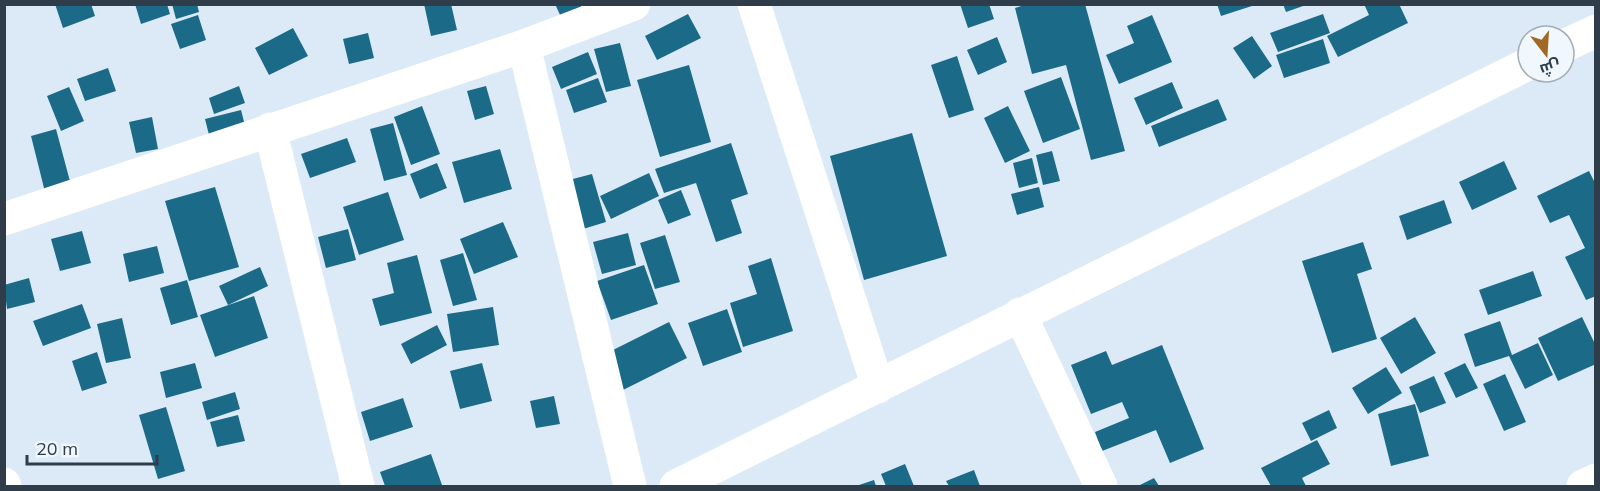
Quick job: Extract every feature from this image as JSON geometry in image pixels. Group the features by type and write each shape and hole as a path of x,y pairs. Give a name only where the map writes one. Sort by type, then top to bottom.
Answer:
{"street":[{"path":"4,219 524,46 634,4"},
{"path":"754,4 878,387"},
{"path":"1576,40 1596,31"},
{"path":"524,46 630,486"},
{"path":"688,484 1020,314 1516,70"},
{"path":"270,129 358,486"},
{"path":"1020,314 1101,486"},
{"path":"1583,486 1596,480"}],"building":[{"path":"55,4 91,4 95,16 63,28"},
{"path":"135,4 167,4 170,14 141,24"},
{"path":"172,4 197,4 199,12 176,19"},
{"path":"424,4 451,4 457,30 431,36"},
{"path":"555,4 586,4 561,17"},
{"path":"960,4 989,4 994,19 968,28"},
{"path":"1027,4 1085,4 1125,151 1091,160 1066,65 1032,74 1015,8"},
{"path":"1217,4 1255,4 1255,5 1221,16"},
{"path":"1283,4 1306,4 1306,5 1286,12"},
{"path":"1364,4 1399,4 1408,23 1338,57 1327,36 1369,15"},
{"path":"688,14 701,38 657,60 645,36"},
{"path":"1323,14 1330,33 1278,52 1270,33"},
{"path":"198,15 206,40 180,49 171,24"},
{"path":"1152,15 1172,62 1119,84 1106,55 1134,43 1127,26"},
{"path":"293,28 308,56 269,75 255,48"},
{"path":"368,33 374,58 349,64 343,39"},
{"path":"1252,36 1272,66 1254,79 1233,48"},
{"path":"997,37 1007,62 978,75 967,50"},
{"path":"1323,39 1330,63 1284,78 1276,55"},
{"path":"620,43 631,86 606,92 594,49"},
{"path":"588,52 597,74 561,89 552,67"},
{"path":"957,56 974,110 949,118 931,65"},
{"path":"689,65 711,142 660,157 637,80"},
{"path":"108,68 116,91 85,101 77,79"},
{"path":"1061,77 1080,129 1043,143 1024,91"},
{"path":"598,78 607,102 574,113 566,90"},
{"path":"1172,82 1183,108 1146,125 1134,98"},
{"path":"239,86 245,103 214,114 209,98"},
{"path":"486,86 494,114 475,120 467,91"},
{"path":"69,87 84,121 61,131 47,96"},
{"path":"1218,99 1227,120 1159,147 1151,126"},
{"path":"422,106 440,154 411,165 394,117"},
{"path":"1008,106 1030,151 1005,163 984,118"},
{"path":"241,110 248,137 212,147 205,119"},
{"path":"152,117 158,149 136,153 129,122"},
{"path":"393,123 407,175 384,181 370,129"},
{"path":"56,129 71,185 45,192 31,136"},
{"path":"912,133 947,256 864,280 830,156"},
{"path":"347,138 356,162 310,178 301,154"},
{"path":"731,143 748,194 731,200 742,233 716,242 696,183 664,193 655,169"},
{"path":"500,149 512,189 464,203 452,162"},
{"path":"1052,151 1060,181 1043,185 1036,155"},
{"path":"1032,158 1038,183 1019,188 1013,163"},
{"path":"1504,161 1517,189 1472,210 1459,182"},
{"path":"437,163 447,188 420,199 410,174"},
{"path":"1589,171 1596,185 1596,296 1586,300 1565,257 1585,248 1569,215 1550,223 1537,196"},
{"path":"649,173 659,196 611,219 600,196"},
{"path":"592,174 606,222 583,229 569,180"},
{"path":"215,187 239,267 189,281 165,201"},
{"path":"1039,187 1044,207 1017,215 1011,194"},
{"path":"681,190 691,215 668,224 658,200"},
{"path":"388,192 404,240 359,255 343,207"},
{"path":"1444,200 1452,223 1407,240 1399,216"},
{"path":"503,222 518,257 474,274 460,239"},
{"path":"348,229 356,260 326,268 318,237"},
{"path":"82,231 91,263 60,271 51,239"},
{"path":"628,233 636,265 602,274 593,242"},
{"path":"665,235 680,282 655,289 640,243"},
{"path":"1363,242 1372,269 1357,274 1377,339 1332,353 1302,261"},
{"path":"157,246 164,273 129,282 123,254"},
{"path":"463,253 477,300 453,306 440,260"},
{"path":"417,255 432,313 380,326 372,299 394,293 387,263"},
{"path":"771,258 793,331 743,347 730,303 757,294 748,266"},
{"path":"644,265 658,304 611,320 597,281"},
{"path":"260,267 268,286 228,305 219,286"},
{"path":"1533,271 1542,296 1488,315 1479,290"},
{"path":"29,278 35,302 7,309 4,285"},
{"path":"187,280 198,317 171,325 160,288"},
{"path":"254,296 268,338 215,357 200,315"},
{"path":"82,304 91,328 43,346 33,321"},
{"path":"493,307 499,345 453,352 447,314"},
{"path":"727,309 742,352 703,366 688,323"},
{"path":"1415,317 1436,353 1401,374 1380,338"},
{"path":"1582,317 1596,346 1596,364 1558,381 1538,338"},
{"path":"122,318 131,358 106,363 97,324"},
{"path":"1500,321 1512,355 1538,343 1553,375 1525,389 1509,356 1475,367 1464,334"},
{"path":"669,322 687,358 623,390 605,354"},
{"path":"437,325 447,345 411,364 401,344"},
{"path":"1162,345 1204,449 1170,463 1156,430 1102,451 1095,432 1129,418 1122,402 1091,414 1071,365 1106,351 1112,365"},
{"path":"97,352 107,383 82,391 72,361"},
{"path":"195,363 202,388 166,398 160,372"},
{"path":"482,363 492,401 460,409 450,371"},
{"path":"1465,363 1478,388 1456,398 1444,373"},
{"path":"1386,367 1402,393 1368,414 1352,388"},
{"path":"1505,374 1526,422 1504,431 1483,384"},
{"path":"1434,376 1446,403 1420,413 1409,387"},
{"path":"235,392 240,409 207,420 202,402"},
{"path":"554,396 560,424 536,428 530,401"},
{"path":"403,398 413,427 370,441 361,412"},
{"path":"1415,404 1429,456 1391,466 1378,414"},
{"path":"166,407 185,471 158,479 139,415"},
{"path":"1329,410 1337,428 1311,441 1302,423"},
{"path":"238,415 245,441 217,447 210,422"},
{"path":"1317,440 1330,464 1302,478 1306,486 1271,486 1261,468"},
{"path":"431,454 442,485 385,486 380,472"},
{"path":"905,464 914,486 886,486 881,474"},
{"path":"974,470 980,486 949,486 946,481"},
{"path":"1154,478 1159,486 1138,486"},
{"path":"874,480 876,486 856,486"}]}
